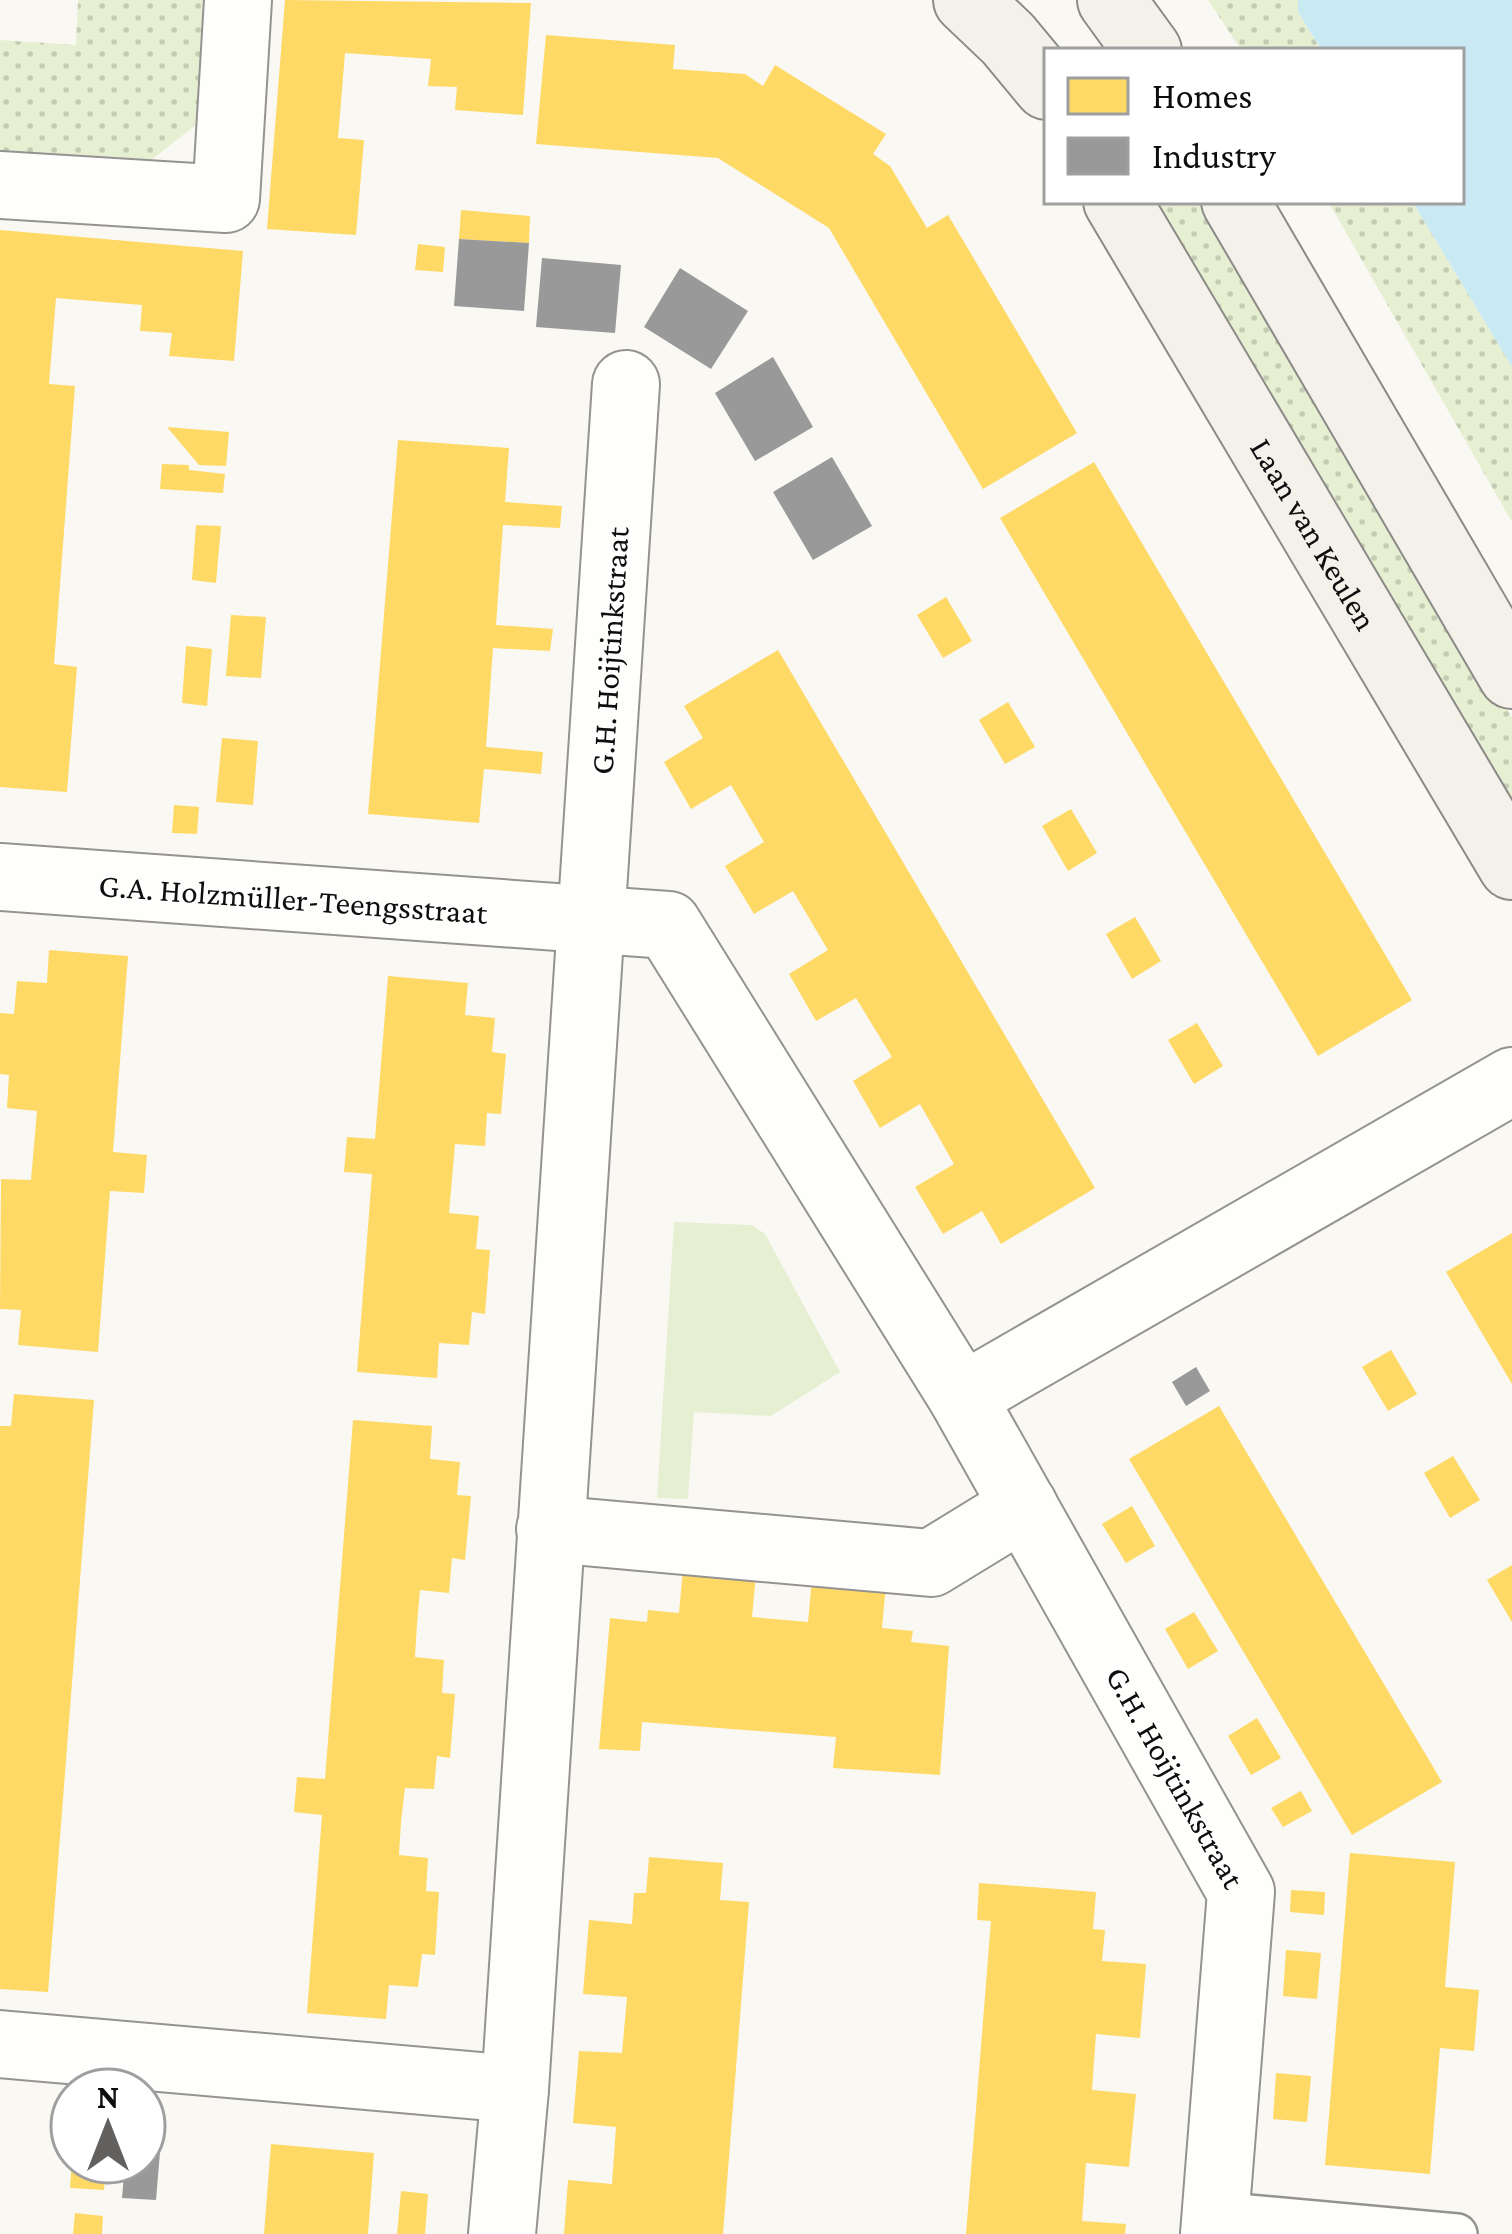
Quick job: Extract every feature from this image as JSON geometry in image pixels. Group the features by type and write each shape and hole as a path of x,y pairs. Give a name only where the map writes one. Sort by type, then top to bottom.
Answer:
{"street":[{"path":"0,185 226,199 238,0"},
{"path":"968,0 1044,82"},
{"path":"1111,0 1146,48"},
{"name":"Laan van Keulen","path":"1119,204 1512,866"},
{"path":"1237,204 1512,675"},
{"name":"G.H. Hoijtinkstraat","path":"502,2234 626,384"},
{"name":"G.A. Holzmüller-Teengsstraat","path":"0,877 589,919"},
{"name":"G.H. Hoijtinkstraat","path":"589,919 668,926 962,1397 1241,1892 1215,2223"},
{"path":"962,1397 1512,1082"},
{"path":"550,1529 931,1564 1024,1506"},
{"path":"0,2044 515,2089"}],"lane":[{"name":"G.H. Hoijtinkstraat","path":"1215,2223 1457,2234"}],"green space":[{"path":"78,0 224,0 219,107 142,167 0,157 0,40 76,45"},
{"path":"1208,0 1298,0 1298,12 1320,48 1240,48"},
{"path":"1148,204 1208,204 1512,717 1512,819"},
{"path":"1330,204 1414,204 1512,367 1512,522"},
{"path":"674,1222 752,1225 765,1234 840,1372 771,1416 694,1412 688,1499 657,1498"}],"water":[{"path":"1298,0 1512,0 1512,367 1414,204 1464,204 1464,48 1320,48 1298,12"}],"building: Homes":[{"path":"285,0 531,3 523,115 455,110 457,87 428,86 431,59 345,53 338,138 364,140 356,235 267,229"},
{"path":"546,35 675,45 673,69 745,74 763,86 775,65 886,134 873,154 890,166 927,228 948,215 1077,433 983,489 829,228 718,158 536,144"},
{"path":"461,210 530,216 529,243 459,239"},
{"path":"0,230 243,251 234,361 169,356 172,333 140,331 142,305 56,298 49,384 75,386 54,664 77,667 67,792 0,787"},
{"path":"418,244 445,247 443,272 415,270"},
{"path":"167,427 229,432 226,466 199,465"},
{"path":"398,440 509,448 505,502 562,506 560,528 503,525 496,625 553,629 550,651 493,648 486,747 543,752 541,774 484,769 479,823 368,814"},
{"path":"1094,462 1412,1000 1318,1056 1000,518"},
{"path":"162,464 225,474 223,493 160,489"},
{"path":"196,525 221,526 216,583 192,580"},
{"path":"946,597 972,641 943,658 917,615"},
{"path":"231,615 266,617 261,678 226,676"},
{"path":"186,646 212,649 207,706 182,703"},
{"path":"778,650 1095,1188 1001,1244 982,1211 943,1234 915,1187 954,1164 920,1104 880,1128 853,1081 892,1057 856,998 816,1021 789,974 828,950 793,891 754,914 725,866 764,842 731,785 691,809 664,762 703,738 684,706"},
{"path":"1008,702 1035,747 1005,764 979,720"},
{"path":"222,738 258,741 253,805 216,802"},
{"path":"174,805 199,807 197,834 172,833"},
{"path":"1071,809 1097,853 1068,871 1042,826"},
{"path":"1135,917 1161,961 1132,979 1106,934"},
{"path":"49,950 128,956 113,1152 147,1155 144,1193 110,1191 98,1352 18,1345 21,1310 0,1309 1,1179 31,1180 37,1111 7,1108 9,1075 0,1074 0,1013 14,1014 17,981 47,983"},
{"path":"388,976 468,983 465,1015 495,1018 492,1052 506,1054 501,1114 487,1113 485,1146 455,1144 449,1213 479,1216 476,1249 490,1250 485,1314 472,1312 469,1345 439,1343 437,1378 357,1372 372,1174 344,1172 347,1137 375,1139"},
{"path":"1197,1023 1223,1066 1194,1084 1168,1040"},
{"path":"1512,1233 1512,1384 1446,1272"},
{"path":"1391,1350 1417,1394 1388,1411 1362,1367"},
{"path":"14,1394 94,1400 48,1992 0,1989 0,1426 11,1426"},
{"path":"1219,1406 1442,1782 1352,1835 1129,1459"},
{"path":"353,1420 432,1426 430,1459 460,1462 457,1495 471,1496 465,1560 452,1558 449,1593 420,1590 417,1624 415,1657 444,1660 442,1693 455,1694 450,1758 437,1756 434,1789 405,1788 401,1822 399,1855 428,1858 426,1891 439,1892 435,1955 422,1954 418,1987 389,1985 386,2019 307,2013 322,1815 294,1812 297,1777 325,1779"},
{"path":"1453,1456 1480,1500 1450,1518 1424,1473"},
{"path":"1132,1506 1155,1546 1126,1563 1102,1524"},
{"path":"1512,1565 1512,1622 1487,1580"},
{"path":"683,1569 756,1574 752,1617 808,1622 812,1579 886,1585 882,1628 913,1631 911,1642 949,1646 940,1775 833,1768 836,1737 642,1722 640,1751 599,1749 610,1618 647,1622 648,1610 679,1613"},
{"path":"1194,1612 1218,1651 1188,1669 1165,1629"},
{"path":"1257,1718 1281,1758 1251,1775 1228,1736"},
{"path":"1301,1791 1312,1811 1283,1827 1271,1808"},
{"path":"1350,1853 1455,1862 1445,1987 1479,1990 1474,2051 1440,2048 1430,2174 1325,2165"},
{"path":"649,1857 723,1863 720,1900 749,1902 723,2234 564,2234 568,2180 612,2184 616,2127 573,2123 579,2051 622,2053 627,1997 583,1994 589,1920 632,1924 634,1893 646,1893"},
{"path":"979,1883 1096,1892 1093,1929 1105,1930 1102,1961 1146,1964 1140,2038 1096,2034 1092,2090 1136,2094 1129,2167 1086,2163 1082,2221 1126,2224 1125,2234 966,2234 991,1921 977,1920"},
{"path":"1291,1890 1325,1892 1324,1915 1290,1912"},
{"path":"1286,1950 1321,1953 1317,1999 1283,1996"},
{"path":"1276,2073 1311,2076 1307,2122 1273,2119"},
{"path":"271,2144 374,2153 368,2234 264,2234"},
{"path":"70,2186 104,2186 104,2190"},
{"path":"401,2191 428,2194 425,2234 397,2234"},
{"path":"75,2213 103,2216 102,2234 73,2234"}],"building: Industry":[{"path":"459,239 529,243 524,311 454,306"},
{"path":"542,258 621,265 615,333 536,327"},
{"path":"680,268 748,311 711,369 644,327"},
{"path":"773,357 813,427 755,461 715,393"},
{"path":"832,457 872,526 813,560 773,492"},
{"path":"1196,1367 1210,1391 1186,1406 1172,1382"},
{"path":"123,2186 157,2186 156,2200 122,2198"}]}
